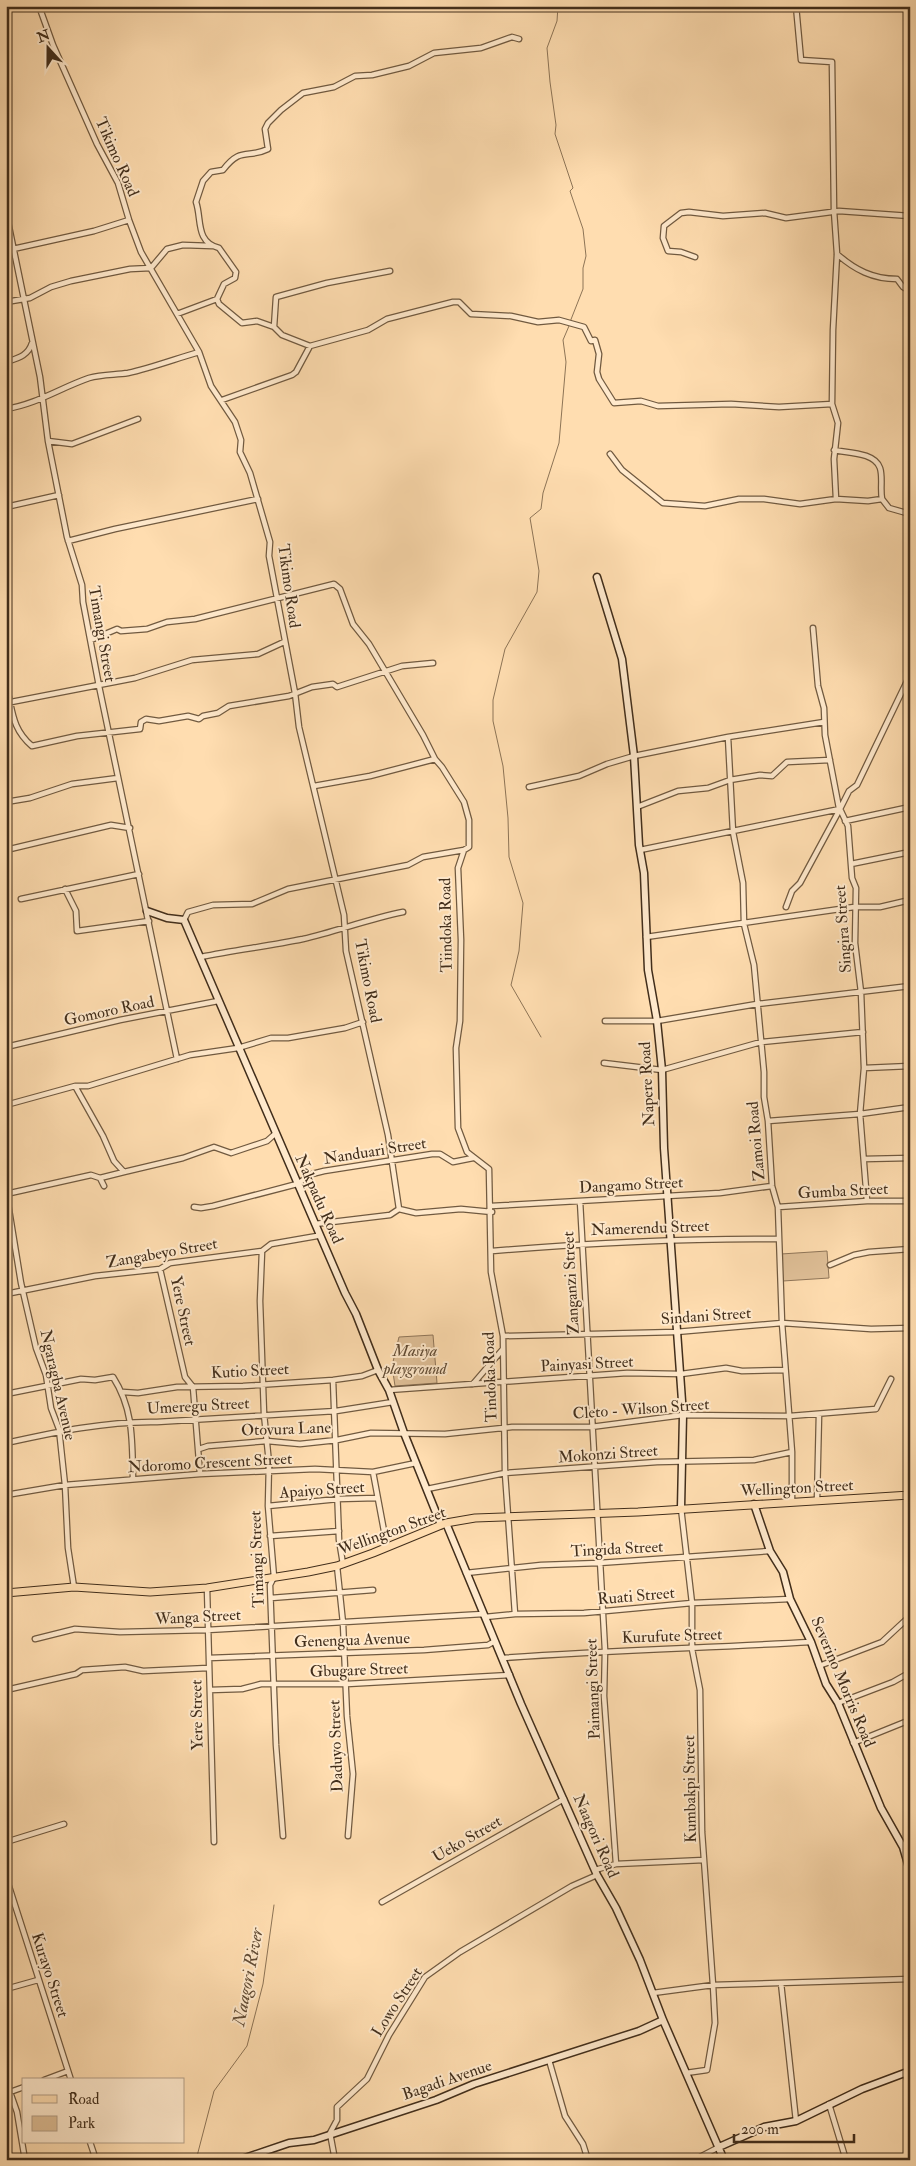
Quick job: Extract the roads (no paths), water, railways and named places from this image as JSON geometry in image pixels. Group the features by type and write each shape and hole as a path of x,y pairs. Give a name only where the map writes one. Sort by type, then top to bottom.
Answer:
{"main road":[{"name":"Wellington Street","path":"6,1593 74,1587 143,1592 207,1588 340,1565 444,1524 475,1518 596,1514 910,1495"}],"street":[{"name":"Tikimo Road","path":"39,6 53,45 97,144 118,183 141,252 199,352 211,386 235,422 241,440 240,452 250,473 270,542 269,556 284,642 296,693 299,727 346,928 346,951 393,1161 399,1209"},
{"path":"796,6 801,60 832,62 834,211 837,254 832,404 838,422 834,450 836,498"},
{"path":"213,246 204,238 198,226 200,213 196,202 203,181 210,172 223,170 230,160 241,154 263,152 268,149 265,129 268,124 281,110 303,93 334,87 354,76 372,75 409,66 434,53 481,48 512,37 519,39"},
{"path":"695,257 681,252 668,251 663,238 664,226 681,213 689,212 723,216 765,213 786,218 834,211 910,216"},
{"name":"Timangi Street","path":"6,212 33,341 48,441 68,541 82,585 83,602 99,686 130,828 142,897 150,921 177,1059"},
{"path":"13,250 94,231 129,220"},
{"path":"6,302 23,300 51,287 71,281 130,269 151,268 167,249 183,245 213,246 219,248 236,272 235,278 224,284 218,299 219,304 242,323 257,322 274,327 282,335 310,346 368,330 387,319 452,302 459,302 471,314 511,316 538,322 559,320 584,327 588,338 591,341 595,340 599,354 599,379 614,404 641,401 658,406 722,404 779,407 832,404"},
{"path":"837,254 852,267 878,278 897,279 903,287 910,291"},
{"path":"274,327 276,297 327,283 390,272"},
{"path":"178,314 218,299"},
{"path":"6,362 24,356 30,350 33,341"},
{"path":"222,400 292,375 296,372 310,346"},
{"path":"6,409 42,400 59,389 91,378 112,373 126,373 199,352"},
{"path":"48,441 72,444 138,419"},
{"path":"834,450 864,455 876,460 880,468 882,499 889,508 910,514"},
{"path":"610,454 622,470 663,503 705,506 739,499 764,499 800,504 836,498 868,501 882,499"},
{"path":"6,507 59,495"},
{"path":"68,541 115,529 258,499"},
{"name":"Napere Road","path":"597,577 622,659 634,756 640,850 644,873 648,970 657,1021 662,1070 667,1195 683,1415 681,1508"},
{"name":"Tiindoka Road","path":"277,599 334,584 340,589 352,624 369,644 423,735 435,759 464,802 469,820 469,847 464,850 458,868 460,940 460,1021 456,1048 458,1128 461,1141 473,1158 489,1169 491,1206"},
{"path":"91,640 118,629 121,631 147,629 167,622 195,619 277,599"},
{"name":"Singira Street","path":"813,628 818,686 824,708 824,722 834,792 845,821 856,888 854,907 861,992 864,1068 860,1114 867,1201"},
{"path":"8,703 134,678 192,660 258,654 284,642"},
{"path":"6,685 8,703 16,727 19,734 32,746 70,738 140,729 141,722 146,719 159,721 188,716 199,719 230,706 296,693 312,687 333,684 337,686 402,666 433,663"},
{"path":"786,907 792,891 800,883 840,809 844,797 857,785 910,675"},
{"path":"529,787 579,776 607,764 634,756 728,737 824,722"},
{"name":"Zamoi Road","path":"728,737 733,832 743,883 744,924 751,945 768,1121 772,1186 778,1206 782,1324 792,1452 792,1501"},
{"path":"314,786 367,776 435,759"},
{"path":"637,807 678,791 708,788 730,780 760,775 772,776 787,762 830,760"},
{"path":"6,802 30,798 72,784 118,778"},
{"path":"845,821 910,806"},
{"path":"640,850 840,809"},
{"path":"6,850 111,825 130,828"},
{"path":"147,911 167,918 184,920 188,912 213,905 252,904 288,890 408,865 423,857 464,850"},
{"path":"851,864 910,852"},
{"path":"21,899 139,874"},
{"path":"65,889 76,911 77,931 150,921"},
{"path":"646,937 854,907 880,907 910,900"},
{"path":"201,957 300,939 346,928 360,921 403,912"},
{"name":"Nakpadu Road","path":"184,920 297,1184 356,1314 378,1370 389,1390 416,1463 444,1524"},
{"path":"605,1021 657,1021 757,1004 910,986"},
{"name":"Gomoro Road","path":"6,1047 111,1022 218,1002"},
{"path":"6,1105 74,1086 88,1086 177,1059 228,1048 238,1048 271,1038 288,1038 345,1028 363,1022"},
{"path":"604,1063 662,1070 761,1042 863,1032"},
{"path":"864,1068 910,1066"},
{"path":"74,1086 103,1136 114,1162 124,1172"},
{"path":"768,1121 860,1114 910,1107"},
{"path":"267,1141 276,1133"},
{"path":"7,1193 91,1175 107,1178 183,1158 214,1147 231,1153 267,1141 280,1142"},
{"name":"Nanduari Street","path":"194,1206 201,1208 213,1206 297,1184 312,1174 324,1171 432,1154 440,1154 453,1162 473,1158"},
{"path":"864,1159 910,1158"},
{"path":"100,1178 104,1185 107,1178"},
{"name":"Dangamo Street","path":"491,1206 720,1193 772,1186"},
{"name":"Ngaragba Avenue","path":"7,1193 22,1290 58,1431 65,1485 68,1548 74,1587"},
{"name":"Zanganzi Street","path":"580,1201 596,1514"},
{"name":"Gumba Street","path":"778,1206 867,1201 910,1201"},
{"name":"Tindoka Road","path":"491,1206 492,1272 503,1336 505,1473 515,1614"},
{"path":"315,1224 390,1215 399,1209 416,1213 461,1209 492,1212"},
{"name":"Zangabeyo Street","path":"6,1294 95,1276 160,1269 170,1263 262,1251 271,1244 319,1234"},
{"name":"Namerendu Street","path":"492,1251 582,1244 717,1238 779,1239"},
{"path":"830,1265 854,1255 910,1249"},
{"name":"Timangi Street","path":"262,1251 260,1301 264,1414 267,1441 268,1506 274,1577 270,1586 270,1598 273,1625 276,1745 283,1836"},
{"name":"Yere Street","path":"160,1269 185,1377 193,1387 200,1474"},
{"name":"Sindani Street","path":"503,1336 676,1332 782,1324 871,1329 910,1328"},
{"path":"474,1384 503,1349"},
{"name":"Painyasi Street","path":"389,1390 627,1373 681,1374 726,1368 742,1371 785,1370"},
{"name":"Kutio Street","path":"123,1392 333,1380 362,1376 378,1370"},
{"path":"6,1394 81,1379 95,1380 113,1377 123,1392 131,1421 133,1480"},
{"name":"Cleto - Wilson Street","path":"404,1433 445,1434 504,1428 591,1427 683,1415 790,1416 876,1409 891,1378"},
{"name":"Daduyo Street","path":"333,1380 338,1470 340,1592 346,1653 347,1716 353,1774 348,1836"},
{"name":"Umeregu Street","path":"6,1443 58,1431 131,1421 334,1411 393,1402"},
{"path":"817,1500 819,1414"},
{"name":"Otovura Lane","path":"199,1449 208,1446 267,1441 300,1444 337,1440 371,1433 404,1433"},
{"name":"Mokonzi Street","path":"427,1489 505,1473 657,1462 754,1460 792,1452"},
{"name":"Ndoromo Crescent Street","path":"6,1495 65,1485 200,1474 315,1469 373,1472 416,1463"},
{"path":"373,1472 387,1547"},
{"name":"Apaiyo Street","path":"268,1506 338,1499 377,1498"},
{"name":"Severino Morris Road","path":"754,1504 770,1551 783,1572 790,1599 811,1642 826,1684 838,1703 881,1808 903,1847 910,1871"},
{"name":"Kumbakpi Street","path":"681,1508 692,1603 692,1648 700,1690 704,1860 714,1985 715,2023 707,2070 686,2073"},
{"name":"Paimangi Street","path":"596,1514 605,1650 604,1696 616,1864"},
{"name":"Naagori Road","path":"444,1524 596,1872 616,1908 724,2160"},
{"path":"270,1536 339,1531"},
{"name":"Tingida Street","path":"466,1573 512,1569 540,1564 599,1563 770,1551"},
{"name":"Yere Street","path":"207,1588 214,1842"},
{"path":"270,1598 373,1590"},
{"name":"Ruati Street","path":"484,1616 602,1612 692,1603 790,1599"},
{"name":"Wanga Street","path":"35,1639 74,1629 120,1632 207,1630 273,1625 484,1616"},
{"path":"819,1666 836,1662 882,1642 910,1616"},
{"name":"Genengua Avenue","path":"209,1658 488,1645 495,1641"},
{"name":"Kurufute Street","path":"503,1658 605,1650 811,1642"},
{"path":"6,1690 76,1674 82,1670 125,1667 143,1671 208,1668"},
{"path":"838,1703 893,1682 909,1673"},
{"name":"Gbugare Street","path":"210,1690 242,1689 261,1684 346,1684 510,1675"},
{"path":"853,1743 910,1720"},
{"name":"Ueko Street","path":"382,1902 564,1799"},
{"path":"6,1842 64,1824"},
{"name":"Lowo Street","path":"336,2160 330,2133 337,2120 337,2107 367,2079 389,2035 425,1977 460,1952 596,1872 616,1864 704,1860"},
{"name":"Kurayo Street","path":"6,1877 70,2078"},
{"path":"6,1989 38,1980"},
{"path":"653,1993 714,1985 910,1980"},
{"path":"781,1983 796,2121"},
{"name":"Bagadi Avenue","path":"239,2160 289,2143 314,2140 330,2133 436,2100 474,2084 639,2031 663,2020"},
{"path":"549,2060 565,2116 583,2144 588,2160"},
{"path":"50,2078 68,2072"},
{"path":"694,2160 764,2127 796,2121 829,2104 907,2072 910,2087"},
{"path":"6,2080 17,2112 22,2142"},
{"path":"10,2092 22,2088"},
{"path":"829,2104 846,2160"},
{"path":"22,2144 25,2160"},
{"path":"91,2144 96,2160"}],"waterway":[{"path":"558,6 557,21 547,48 556,125 555,134 573,188 570,191 583,229 586,256 583,268 583,289 570,322"},
{"path":"541,1037 511,985 519,951 523,903 509,857 508,818 503,766 493,721 493,700 505,649 537,592 539,571 530,518 541,509 543,493 559,443 566,362 563,340 569,326"},
{"name":"Naagori River","path":"196,2160 214,2091 247,2046 263,1984 274,1905"}],"park label":[{"name":"Masiya playground","path":"415,1360"}]}
